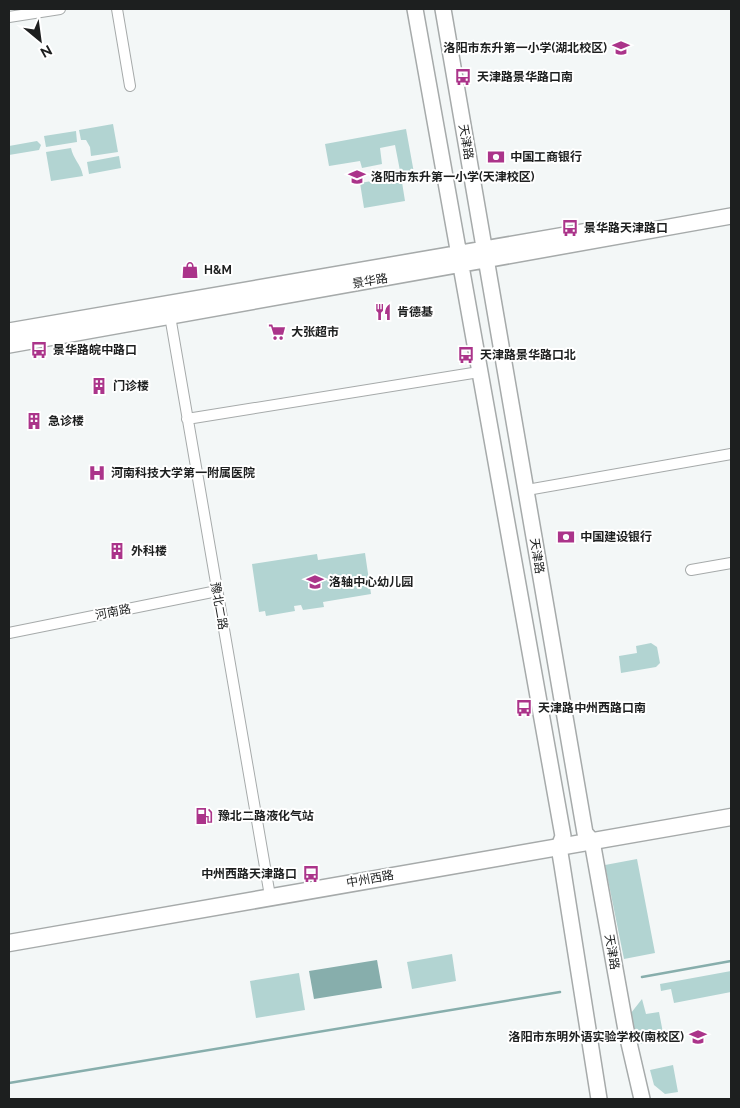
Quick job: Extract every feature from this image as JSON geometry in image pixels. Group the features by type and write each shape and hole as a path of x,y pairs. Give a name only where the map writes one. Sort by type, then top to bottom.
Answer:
{"main road":[{"name":"天津路","path":"415,9 561,842 599,1099"},
{"name":"天津路","path":"443,9 526,490 589,837 626,1030 642,1099"},
{"name":"景华路","path":"9,345 170,316 731,207"},
{"name":"景华路","path":"485,255 731,216"},
{"name":"景华路","path":"9,332 167,302 459,260"},
{"name":"中州西路","path":"9,933 269,892 561,842 731,808"},
{"name":"中州西路","path":"589,837 731,817"},
{"name":"中州西路","path":"9,943 269,892"}],"street":[{"path":"9,18 60,9"},
{"path":"117,9 130,86"},
{"name":"豫北二路","path":"170,316 269,892"},
{"path":"187,419 479,372"},
{"path":"526,490 731,454"},
{"path":"691,570 731,563"},
{"name":"河南路","path":"9,633 217,591"}],"shaded area":[{"path":"113,124 118,152 91,156 90,147 86,140 81,140 79,130"},
{"path":"406,129 414,173 401,176 395,145 380,148 382,164 362,168 360,161 329,166 325,144"},
{"path":"76,131 77,142 46,147 44,136"},
{"path":"37,141 41,145 39,150 9,155 9,146"},
{"path":"71,148 83,176 51,181 46,152"},
{"path":"119,156 121,168 89,174 87,162"},
{"path":"401,176 405,201 364,208 360,183"},
{"path":"365,553 371,594 323,602 324,607 303,610 301,605 294,606 295,611 266,616 265,611 259,612 252,564 317,554 318,560"},
{"path":"651,643 657,647 660,663 656,667 621,673 619,656 637,653 636,646"},
{"path":"637,859 655,953 624,959 605,865"},
{"path":"452,954 456,981 412,989 407,962"},
{"path":"377,960 382,988 314,999 309,971"},
{"path":"731,971 731,992 674,1003 671,989 661,991 660,984"},
{"path":"299,973 305,1010 256,1018 250,981"},
{"path":"642,999 646,1014 659,1012 663,1033 658,1034 659,1040 635,1045 631,1013"},
{"path":"673,1065 678,1092 665,1094 654,1085 650,1070"}],"waterway":[{"path":"642,977 731,961"},
{"path":"9,1083 560,992"}],"place":[{"name":"洛阳市东升第一小学(湖北校区)","path":"621,48"},
{"name":"天津路景华路口南","path":"463,77"},
{"name":"中国工商银行","path":"496,157"},
{"name":"洛阳市东升第一小学(天津校区)","path":"357,177"},
{"name":"景华路天津路口","path":"570,228"},
{"name":"H&M","path":"190,270"},
{"name":"肯德基","path":"383,312"},
{"name":"大张超市","path":"277,332"},
{"name":"景华路皖中路口","path":"39,350"},
{"name":"天津路景华路口北","path":"466,355"},
{"name":"门诊楼","path":"99,386"},
{"name":"急诊楼","path":"34,421"},
{"name":"河南科技大学第一附属医院","path":"97,473"},
{"name":"中国建设银行","path":"566,537"},
{"name":"外科楼","path":"117,551"},
{"name":"洛轴中心幼儿园","path":"315,582"},
{"name":"天津路中州西路口南","path":"524,708"},
{"name":"豫北二路液化气站","path":"204,816"},
{"name":"中州西路天津路口","path":"311,874"},
{"name":"洛阳市东明外语实验学校(南校区)","path":"698,1037"}]}
